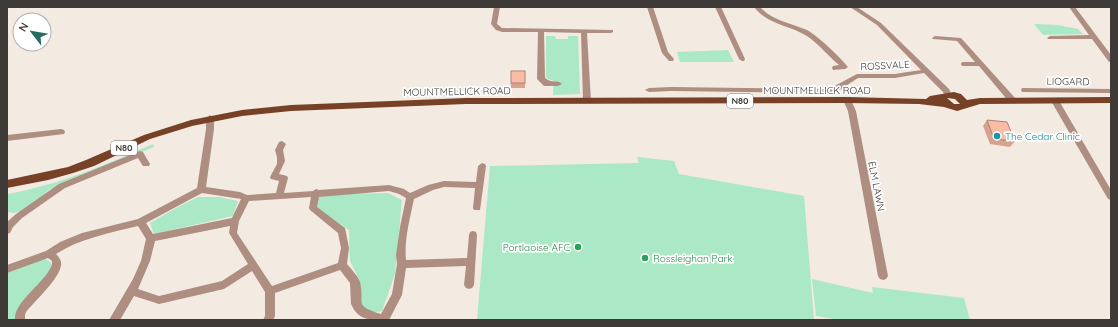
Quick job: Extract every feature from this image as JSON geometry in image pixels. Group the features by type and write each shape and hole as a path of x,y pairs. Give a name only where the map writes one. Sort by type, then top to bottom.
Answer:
{"main road":[{"name":"MOUNTMELLICK ROAD","path":"7,184 48,176 69,170 172,128 210,118 270,110 336,105 466,101 918,101 946,98 957,108 963,107 962,101 1012,101"},
{"path":"1012,101 1111,100"}],"street":[{"path":"496,7 494,24 498,29 502,30 611,31"},
{"path":"650,7 665,53 671,59"},
{"path":"718,7 742,59"},
{"path":"757,7 761,13 775,22 805,32 815,38 845,67 835,68"},
{"path":"853,7 862,9 879,24 946,91 946,98"},
{"path":"1072,7 1111,60"},
{"path":"541,31 541,79 547,84 558,84"},
{"path":"584,31 587,101"},
{"path":"1050,38 1094,37"},
{"path":"935,38 959,39 1012,101"},
{"path":"964,64 980,64"},
{"name":"ROSSVALE","path":"649,90 829,91 835,90 857,76 895,76 926,71"},
{"name":"LIOGARD","path":"1025,90 1111,91"},
{"name":"ELM LAWN","path":"847,100 852,111 883,276"},
{"path":"1055,101 1111,197"},
{"path":"201,190 210,129 210,118"},
{"path":"7,138 61,132"},
{"path":"279,196 284,178 274,177 281,164 282,156 279,150 282,144"},
{"path":"7,230 11,218 62,186 140,154 146,164"},
{"path":"477,208 482,166"},
{"path":"410,197 431,187 444,184 480,185"},
{"path":"7,269 49,254 63,245 85,236 140,222 201,190 240,195 246,198 389,188 401,191 410,197"},
{"path":"316,192 313,208 342,231 346,248 342,265"},
{"path":"342,265 355,282 356,304 363,313 384,320 397,295 402,264 404,227 410,197"},
{"path":"246,198 235,221 233,233 270,291 270,316 268,320"},
{"path":"151,238 235,221"},
{"path":"114,320 133,290 147,258 151,238 140,222"},
{"path":"469,285 473,235"},
{"path":"20,320 20,313 42,285 53,275 58,266 56,260 49,254"},
{"path":"402,264 471,262"},
{"path":"270,291 342,265"},
{"path":"133,290 159,300 224,285 253,266"}],"green space":[{"path":"1034,24 1058,25 1078,29 1083,34 1043,35"},
{"path":"546,36 555,36 556,39 568,39 568,36 578,36 580,94 553,95 554,81 546,78"},
{"path":"728,50 734,62 680,62 677,52"},
{"path":"153,144 154,147 49,190 27,209 14,213 7,212 7,194 63,180 99,167"},
{"name":"Rossleighan Park","path":"637,157 674,161 679,174 804,196 814,320 477,320 490,166 639,163"},
{"path":"388,193 402,200 395,274 382,311 371,313 364,310 361,301 359,279 350,261 349,230 316,208 318,198 325,194"},
{"path":"198,197 219,197 238,201 233,216 154,234 150,223"},
{"path":"44,259 52,264 52,268 17,311 15,320 7,320 7,273"},
{"path":"812,279 873,293 872,287 964,298 970,320 840,320 816,316"}],"building":[{"path":"511,71 525,71 525,83 511,83"},
{"path":"987,120 1007,122 1015,141 994,139"}],"place":[{"name":"The Cedar Clinic","path":"997,136"},
{"name":"Portlaoise AFC","path":"578,247"},
{"name":"Rossleighan Park","path":"645,258"}]}
